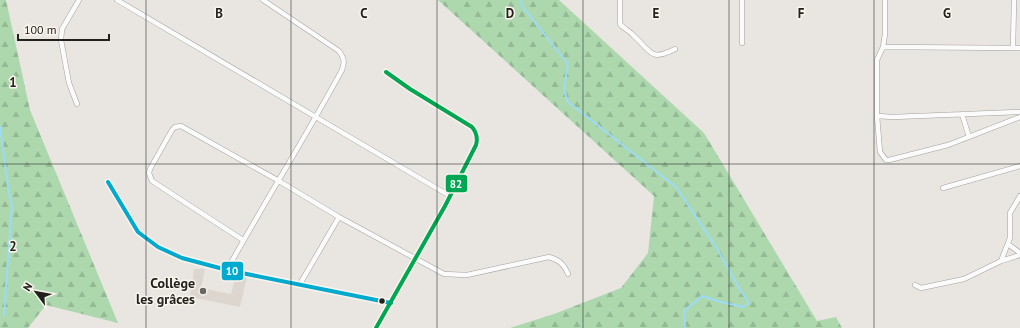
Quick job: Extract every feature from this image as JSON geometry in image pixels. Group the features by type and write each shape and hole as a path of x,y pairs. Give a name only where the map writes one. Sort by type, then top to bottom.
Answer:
{"street":[{"path":"77,104 69,83 61,40 62,28 69,14 79,0"},
{"path":"117,0 450,196"},
{"path":"227,270 243,240 316,117 344,64 343,57 339,51 263,0"},
{"path":"620,0 620,24 634,35 645,48 653,54 659,56 675,49"},
{"path":"742,0 742,43"},
{"path":"885,0 885,34 883,47 877,60 877,116 880,152 886,160 948,145 1020,117"},
{"path":"1013,48 1014,0"},
{"path":"883,47 1020,48"},
{"path":"376,328 450,196 478,139 476,131 472,127 410,89 386,72"},
{"path":"877,116 893,117 1020,112"},
{"path":"962,114 969,137"},
{"path":"243,240 152,181 149,173 150,169 175,127 181,126 279,181 339,217 444,274 467,275 549,257 557,260 565,266 568,274"},
{"path":"943,188 1020,166"},
{"path":"108,182 138,232 153,243 182,258 227,270 391,303"},
{"path":"1001,261 1010,238 1010,213 1020,196"},
{"path":"300,284 339,217"},
{"path":"915,285 921,288 964,279 1001,261 1020,254 1008,244"}],"shaded area":[{"name":"Collège les grâces","path":"194,269 205,269 201,288 231,294 236,274 247,277 240,307 190,297"}],"green space":[{"path":"0,0 6,0 30,110 118,323 46,305 28,328 0,328"},
{"path":"438,0 559,0 704,133 817,321 836,317 842,328 510,328 554,314 621,288 648,253 654,196"}],"waterway":[{"path":"521,0 522,6 568,64 564,87 567,101 677,188 716,247 749,303 743,307 702,296 684,311 685,328"},
{"path":"0,127 12,205 4,316"}],"transit line":[{"name":"82","path":"376,328 445,206 476,145 477,140 476,133 472,127 410,89 386,72"},
{"name":"10","path":"108,182 138,232 158,247 182,258 227,270 391,303"}],"place":[{"name":"Collège les grâces","path":"203,291"}]}
